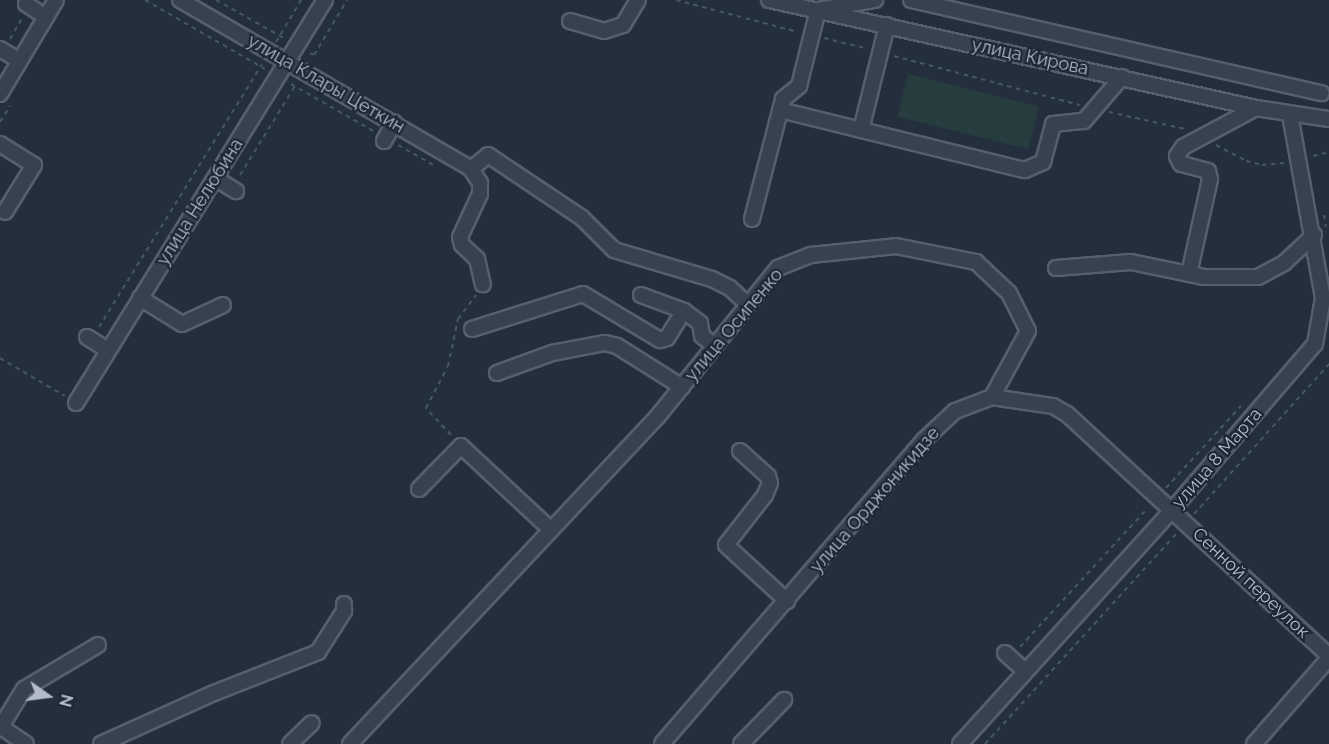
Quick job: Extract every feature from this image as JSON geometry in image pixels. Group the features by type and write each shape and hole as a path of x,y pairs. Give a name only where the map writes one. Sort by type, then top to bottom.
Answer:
{"street":[{"path":"0,94 56,0"},
{"name":"улица Клары Цеткин","path":"180,0 288,60 471,169"},
{"name":"улица Нелюбина","path":"76,403 325,0"},
{"path":"570,21 604,31 614,28 623,25 638,0"},
{"name":"улица Кирова","path":"769,0 1256,108 1329,119"},
{"path":"752,219 783,99 799,86 818,10 875,0"},
{"path":"911,0 1322,93"},
{"path":"28,5 46,17"},
{"path":"861,130 887,25"},
{"path":"1,50 20,61"},
{"path":"780,110 1025,170 1043,162 1053,124 1084,121 1097,110 1122,77"},
{"path":"1189,274 1210,179 1208,171 1181,164 1177,156 1183,147 1256,108"},
{"name":"улица 8 Марта","path":"960,744 1024,670 1172,510 1315,344 1323,298 1314,235 1290,114"},
{"path":"385,139 394,123"},
{"path":"0,144 34,165 5,212"},
{"path":"483,284 477,260 462,245 460,237 480,194 480,183 471,169 488,155 582,218 614,250 712,279 730,288 748,305"},
{"path":"215,178 234,190"},
{"path":"1056,268 1131,262 1189,274 1258,278 1284,263 1314,235"},
{"name":"улица Осипенко","path":"350,744 682,387 778,268 811,255 896,246 976,262 1009,293 1028,331 992,397"},
{"path":"472,329 583,294 660,340 666,339 684,311"},
{"path":"641,295 684,311 700,323 702,336 715,346"},
{"path":"141,298 182,324 223,305"},
{"path":"89,338 108,350"},
{"path":"497,373 552,353 604,343 617,346 682,387"},
{"name":"Сенной переулок","path":"992,397 1060,410 1172,510 1329,657"},
{"name":"улица Орджоникидзе","path":"668,742 924,440 955,411 992,397"},
{"path":"419,489 461,446 551,530"},
{"path":"740,452 768,476 770,483 765,495 726,545 787,601"},
{"path":"101,744 214,693 318,652 344,611 344,604"},
{"path":"26,744 1,727 24,689 98,645"},
{"path":"1008,655 1024,670"},
{"path":"1254,744 1329,657"},
{"path":"741,744 784,700"},
{"path":"290,744 312,723"}],"path":[{"path":"146,0 442,170"},
{"path":"216,0 314,55"},
{"path":"89,338 301,0"},
{"path":"234,190 347,0"},
{"path":"676,0 1097,110 1199,132 1226,152 1254,163 1299,161 1329,152"},
{"path":"1,50 28,5"},
{"path":"461,446 426,408 448,366 458,319 483,284"},
{"path":"0,358 76,403"},
{"path":"985,744 1329,364"},
{"path":"1008,655 1245,402"}],"green space":[{"path":"908,74 1039,107 1028,149 897,117"}]}
